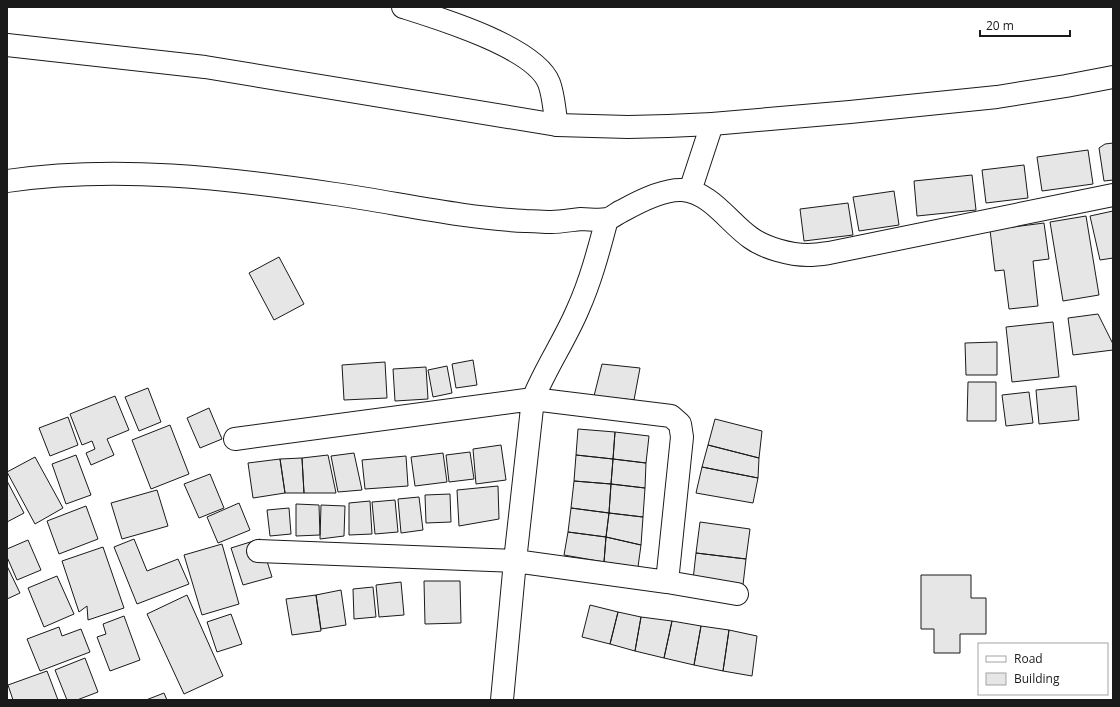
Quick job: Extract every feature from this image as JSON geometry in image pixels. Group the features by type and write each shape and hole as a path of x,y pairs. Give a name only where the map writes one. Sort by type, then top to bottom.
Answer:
{"street":[{"path":"403,7 449,22 500,43 517,52 535,65 540,69 552,91 557,125"},
{"path":"7,45 205,67 557,125 628,127 712,124 989,98 1113,77"},
{"path":"690,191 712,124"},
{"path":"7,181 64,175 101,174 199,177 336,194 457,214 522,221 551,222 578,219 607,219 637,203 658,195 680,190 690,191 704,197 751,238 763,245 807,255 829,253 1113,195"},
{"path":"502,700 515,561 533,399 538,386 581,303 598,253 607,219"},
{"path":"235,439 533,399 671,416 680,424 682,437 667,582"},
{"path":"258,551 515,561 667,582 737,594"}],"building":[{"path":"1113,143 1113,180 1104,181 1099,148 1105,144"},
{"path":"1088,150 1093,184 1042,191 1037,157"},
{"path":"1024,165 1028,198 986,203 982,170"},
{"path":"972,175 976,210 917,216 914,181"},
{"path":"894,191 899,225 859,231 853,197"},
{"path":"848,203 853,235 804,241 800,209"},
{"path":"1113,211 1113,258 1100,260 1090,216"},
{"path":"1086,216 1099,295 1063,301 1050,222"},
{"path":"1044,223 1049,259 1033,261 1038,306 1009,309 1004,270 995,271 990,230"},
{"path":"279,257 304,304 274,320 249,273"},
{"path":"1098,314 1113,344 1113,350 1073,355 1068,318"},
{"path":"1053,322 1059,377 1012,382 1006,327"},
{"path":"997,342 997,375 966,375 965,343"},
{"path":"473,360 477,385 456,388 452,364"},
{"path":"385,362 387,398 344,400 342,365"},
{"path":"602,364 640,368 634,400 594,396"},
{"path":"447,366 452,393 433,397 428,370"},
{"path":"426,367 428,399 395,401 393,369"},
{"path":"968,382 996,382 996,421 967,421"},
{"path":"1076,386 1079,420 1039,424 1036,390"},
{"path":"148,388 161,422 139,431 125,397"},
{"path":"1029,392 1033,423 1006,426 1002,395"},
{"path":"115,396 129,430 107,439 114,455 91,465 86,453 95,449 92,441 82,445 70,414"},
{"path":"209,408 222,439 200,448 187,418"},
{"path":"68,417 78,445 50,456 39,428"},
{"path":"715,419 762,431 759,458 708,445"},
{"path":"170,425 189,474 151,489 132,440"},
{"path":"578,429 615,432 613,459 576,455"},
{"path":"615,432 649,436 646,463 613,459"},
{"path":"501,445 506,480 476,484 473,449"},
{"path":"708,445 759,458 758,478 702,467"},
{"path":"470,452 474,479 449,482 446,455"},
{"path":"354,453 362,490 338,492 331,456"},
{"path":"443,453 447,482 415,486 411,457"},
{"path":"76,455 91,495 66,504 52,464"},
{"path":"328,455 336,493 304,493 302,458"},
{"path":"576,455 613,459 611,484 574,481"},
{"path":"406,456 408,486 365,489 362,460"},
{"path":"35,457 63,508 35,524 7,472"},
{"path":"302,458 304,493 285,493 280,459"},
{"path":"280,459 285,493 253,498 248,463"},
{"path":"613,459 646,463 645,488 611,484"},
{"path":"702,467 758,478 753,503 696,493"},
{"path":"210,474 224,508 199,518 184,484"},
{"path":"7,481 24,513 7,522"},
{"path":"574,481 611,484 609,513 571,508"},
{"path":"611,484 645,488 643,517 609,513"},
{"path":"498,486 499,519 459,526 457,490"},
{"path":"157,490 168,526 122,539 111,503"},
{"path":"450,494 451,522 426,523 425,495"},
{"path":"419,497 423,530 401,533 398,499"},
{"path":"395,500 398,532 375,534 372,502"},
{"path":"370,501 372,534 349,535 349,503"},
{"path":"239,503 250,530 218,543 207,517"},
{"path":"296,504 319,505 320,535 296,536"},
{"path":"321,505 345,506 344,536 320,539"},
{"path":"86,506 98,539 59,554 47,521"},
{"path":"289,508 291,534 270,536 267,510"},
{"path":"571,508 609,513 606,537 568,532"},
{"path":"609,513 643,517 641,545 606,537"},
{"path":"700,522 750,529 746,559 696,553"},
{"path":"568,532 606,537 604,562 564,555"},
{"path":"606,537 641,545 638,567 604,562"},
{"path":"134,539 147,571 178,559 189,584 137,604 114,547"},
{"path":"260,539 272,577 243,585 231,548"},
{"path":"28,540 41,570 17,580 7,557 7,549"},
{"path":"222,544 239,604 202,615 184,555"},
{"path":"103,547 124,608 88,620 87,606 79,612 62,561"},
{"path":"696,553 746,559 743,585 693,580"},
{"path":"7,566 20,593 7,599"},
{"path":"921,575 971,575 971,598 986,598 986,634 960,634 960,653 934,653 934,629 921,629"},
{"path":"57,576 74,614 44,627 28,588"},
{"path":"424,581 460,581 461,623 425,624"},
{"path":"401,582 404,615 379,617 376,585"},
{"path":"373,587 376,617 354,619 353,589"},
{"path":"341,590 346,625 321,629 316,595"},
{"path":"187,595 223,676 184,694 147,614"},
{"path":"316,595 321,631 292,635 286,599"},
{"path":"590,605 618,612 610,644 582,637"},
{"path":"618,612 641,617 635,651 610,644"},
{"path":"231,614 242,644 217,652 207,622"},
{"path":"124,616 140,660 110,671 97,637 106,634 103,624"},
{"path":"641,617 672,621 664,658 635,651"},
{"path":"672,621 701,626 694,665 664,658"},
{"path":"701,626 729,630 723,671 694,665"},
{"path":"59,627 62,636 81,629 90,652 40,671 27,639"},
{"path":"729,630 757,636 752,676 723,671"},
{"path":"85,658 98,692 77,700 67,700 55,670"},
{"path":"47,671 58,700 13,700 8,685"},
{"path":"164,693 167,700 146,700"}]}
